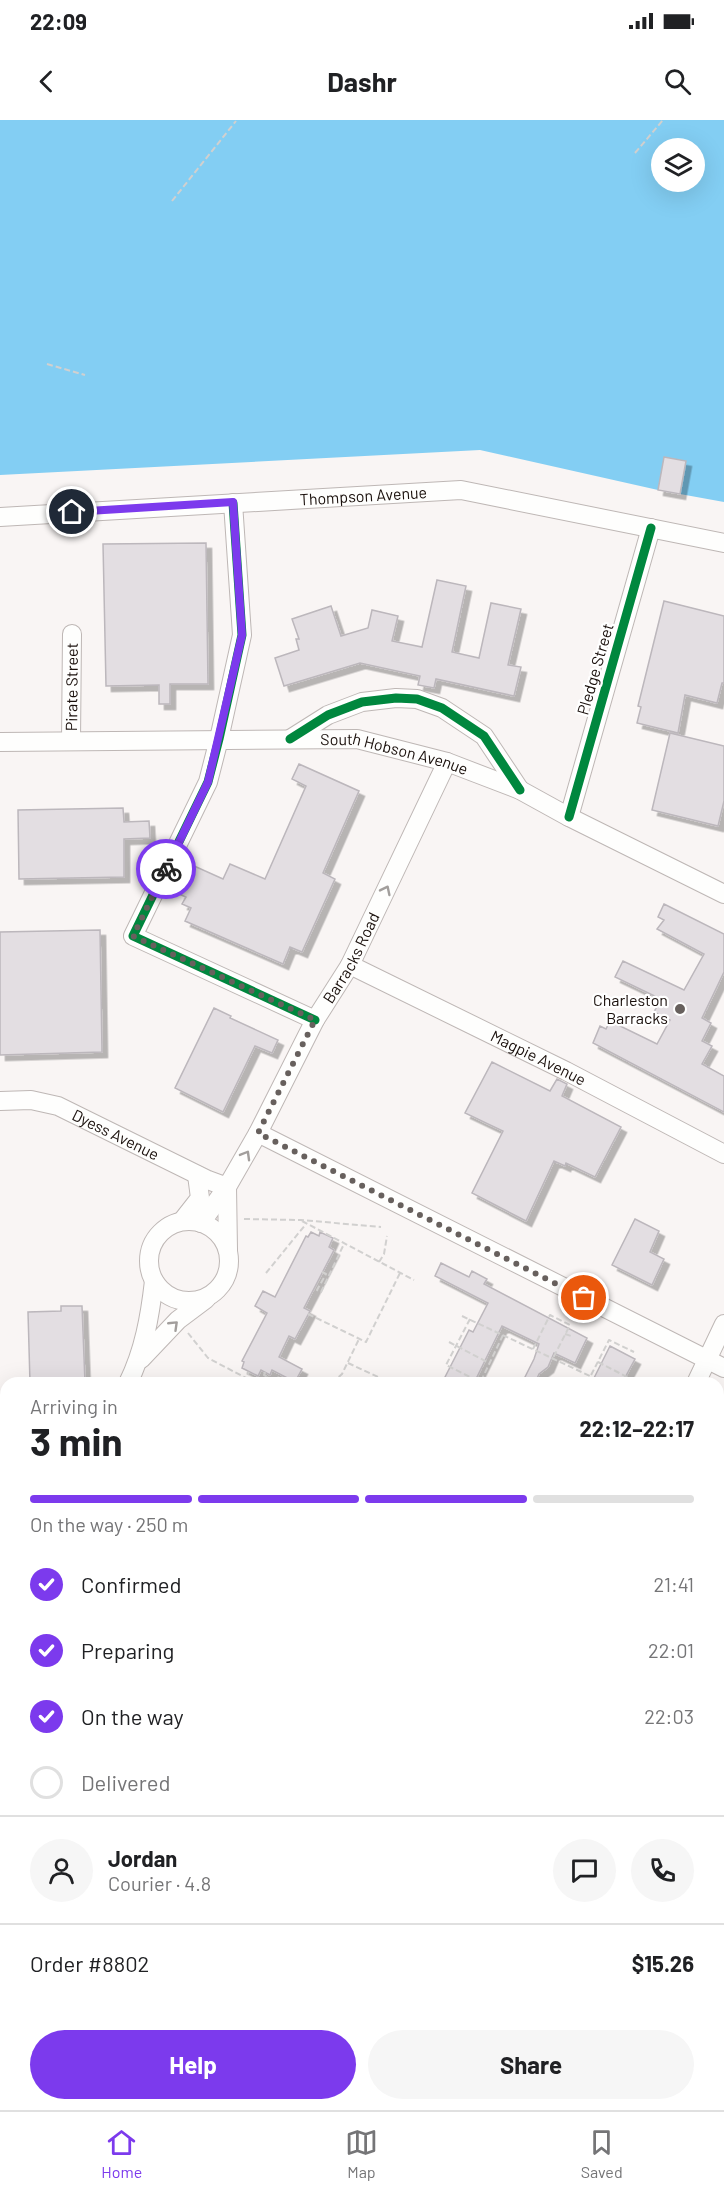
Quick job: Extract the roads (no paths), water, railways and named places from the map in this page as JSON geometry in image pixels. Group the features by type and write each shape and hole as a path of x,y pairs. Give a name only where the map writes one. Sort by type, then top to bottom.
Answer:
{"street":[{"name":"Thompson Avenue","path":"0,518 233,502 461,490 724,543"},
{"path":"233,502 242,635 219,739 208,782 133,936 315,1020"},
{"name":"Pledge Street","path":"569,817 651,528"},
{"name":"Pirate Street","path":"71,741 72,634"},
{"path":"290,739 328,715 362,702 396,698 417,699 442,708 484,736 520,790"},
{"name":"South Hobson Avenue","path":"0,742 357,739 447,762 520,790 724,894"},
{"name":"Barracks Road","path":"201,1223 227,1187 258,1133 315,1020 350,965 447,762"},
{"name":"Magpie Avenue","path":"350,965 566,1071 724,1154"},
{"name":"Dyess Avenue","path":"0,1101 31,1100 58,1106 197,1175 227,1187"},
{"path":"258,1133 724,1368"},
{"path":"182,1221 200,1198 197,1175"},
{"path":"227,1187 228,1250"},
{"path":"131,1377 140,1360 177,1320 213,1294 222,1284 228,1271 230,1257 226,1244 218,1233 201,1223 182,1221 159,1233 152,1244 149,1269 154,1281 162,1291 172,1298 186,1302 200,1300 213,1294"},
{"path":"140,1360 154,1281"},
{"path":"698,1377 724,1324"}],"water":[{"path":"0,120 724,120 724,502 658,490 480,450 0,475"}],"place":[{"name":"Charleston Barracks","path":"680,1009"}]}
